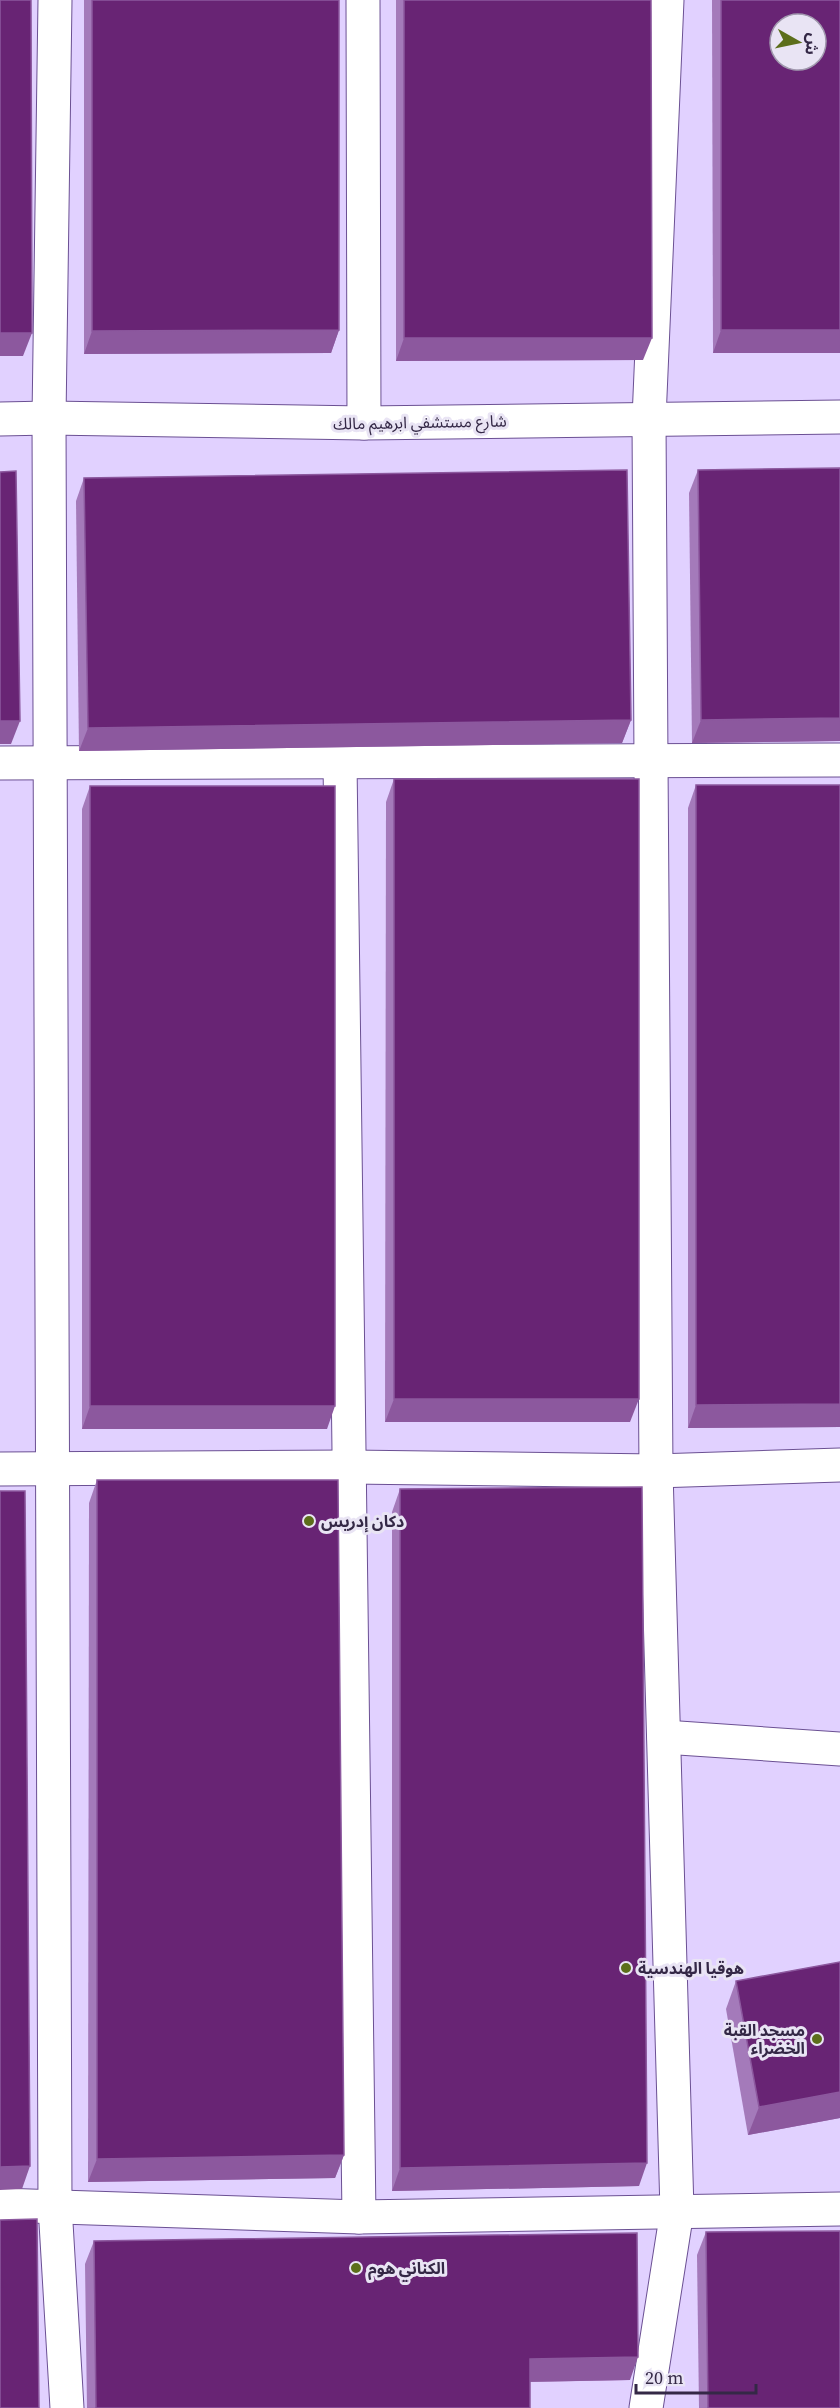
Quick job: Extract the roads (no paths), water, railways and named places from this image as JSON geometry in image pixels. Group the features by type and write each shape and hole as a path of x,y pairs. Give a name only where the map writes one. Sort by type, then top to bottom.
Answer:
{"street":[{"path":"55,0 49,418 55,2206 67,2408"},
{"path":"363,0 364,423"},
{"path":"646,2408 677,2211 656,1471 649,419 667,0"},
{"name":"شارع مستشفي ابرهيم مالك","path":"0,419 364,423 840,417"},
{"path":"0,763 840,760"},
{"path":"340,762 359,2217"},
{"path":"0,1469 350,1467 656,1471 840,1465"},
{"path":"664,1737 840,1749"},
{"path":"0,2205 359,2217 840,2209"}],"place":[{"name":"دكان إدريس","path":"309,1521"},
{"name":"هوقيا الهندسية","path":"626,1968"},
{"name":"مسجد القبة الخضراء","path":"817,2039"},
{"name":"الكناني هوم","path":"356,2268"}]}
